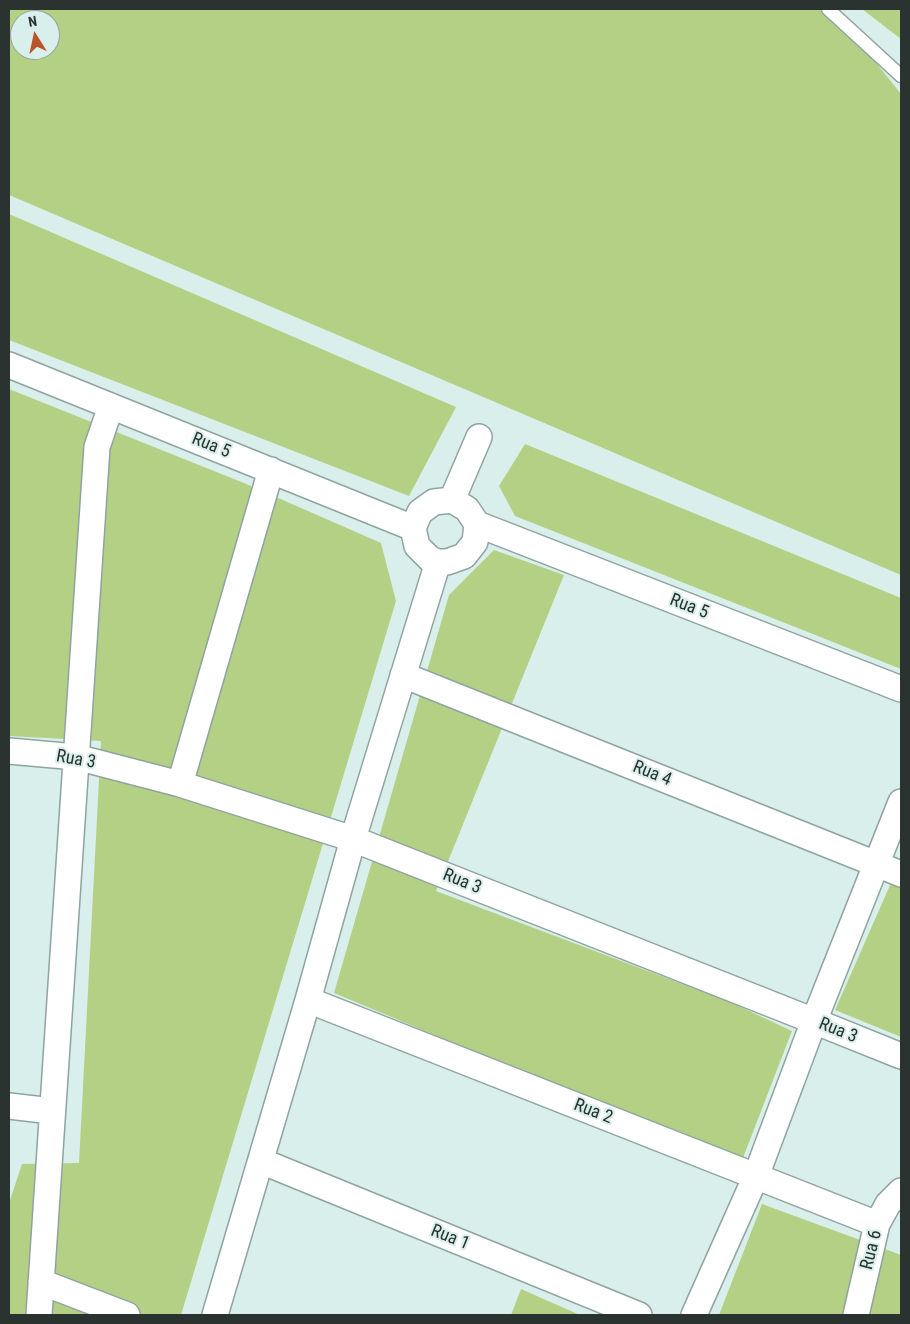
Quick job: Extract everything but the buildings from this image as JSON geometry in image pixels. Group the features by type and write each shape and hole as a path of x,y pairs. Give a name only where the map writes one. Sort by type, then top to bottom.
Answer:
{"street":[{"name":"Rua 5","path":"9,365 413,528"},
{"path":"39,1315 97,447 111,406"},
{"path":"452,500 479,437"},
{"path":"180,784 271,470"},
{"path":"452,500 468,509 477,524 475,542 464,556 447,562 438,562 430,559 417,546 413,528 420,512 434,502 452,500"},
{"name":"Rua 5","path":"477,524 901,689"},
{"path":"215,1315 308,1000 353,839 438,562"},
{"name":"Rua 4","path":"403,675 901,874"},
{"name":"Rua 3","path":"9,751 76,757 180,784 353,839 901,1056"},
{"path":"694,1315 756,1176 814,1021 901,802"},
{"name":"Rua 2","path":"308,1000 877,1224"},
{"path":"9,1106 52,1111"},
{"name":"Rua 1","path":"261,1161 639,1315"},
{"name":"Rua 6","path":"856,1315 877,1224 888,1204 901,1191"},
{"path":"41,1282 127,1315"}],"lane":[{"path":"828,9 901,76"}],"green space":[{"path":"9,9 833,9 901,94 901,575 9,195"},
{"path":"862,9 901,9 901,39"},
{"path":"9,214 456,407 409,496 9,340"},
{"path":"9,389 244,483 381,543 396,601 181,1315 9,1315 9,1203 22,1164 79,1163 101,741 9,736"},
{"path":"525,444 901,598 901,669 515,516 499,486"},
{"path":"494,550 564,575 436,891 730,1002 792,1031 741,1163 334,993 449,595"},
{"path":"891,883 901,887 901,1037 835,1010"},
{"path":"762,1204 901,1255 901,1315 719,1315"},
{"path":"521,1289 580,1315 511,1315"}]}
